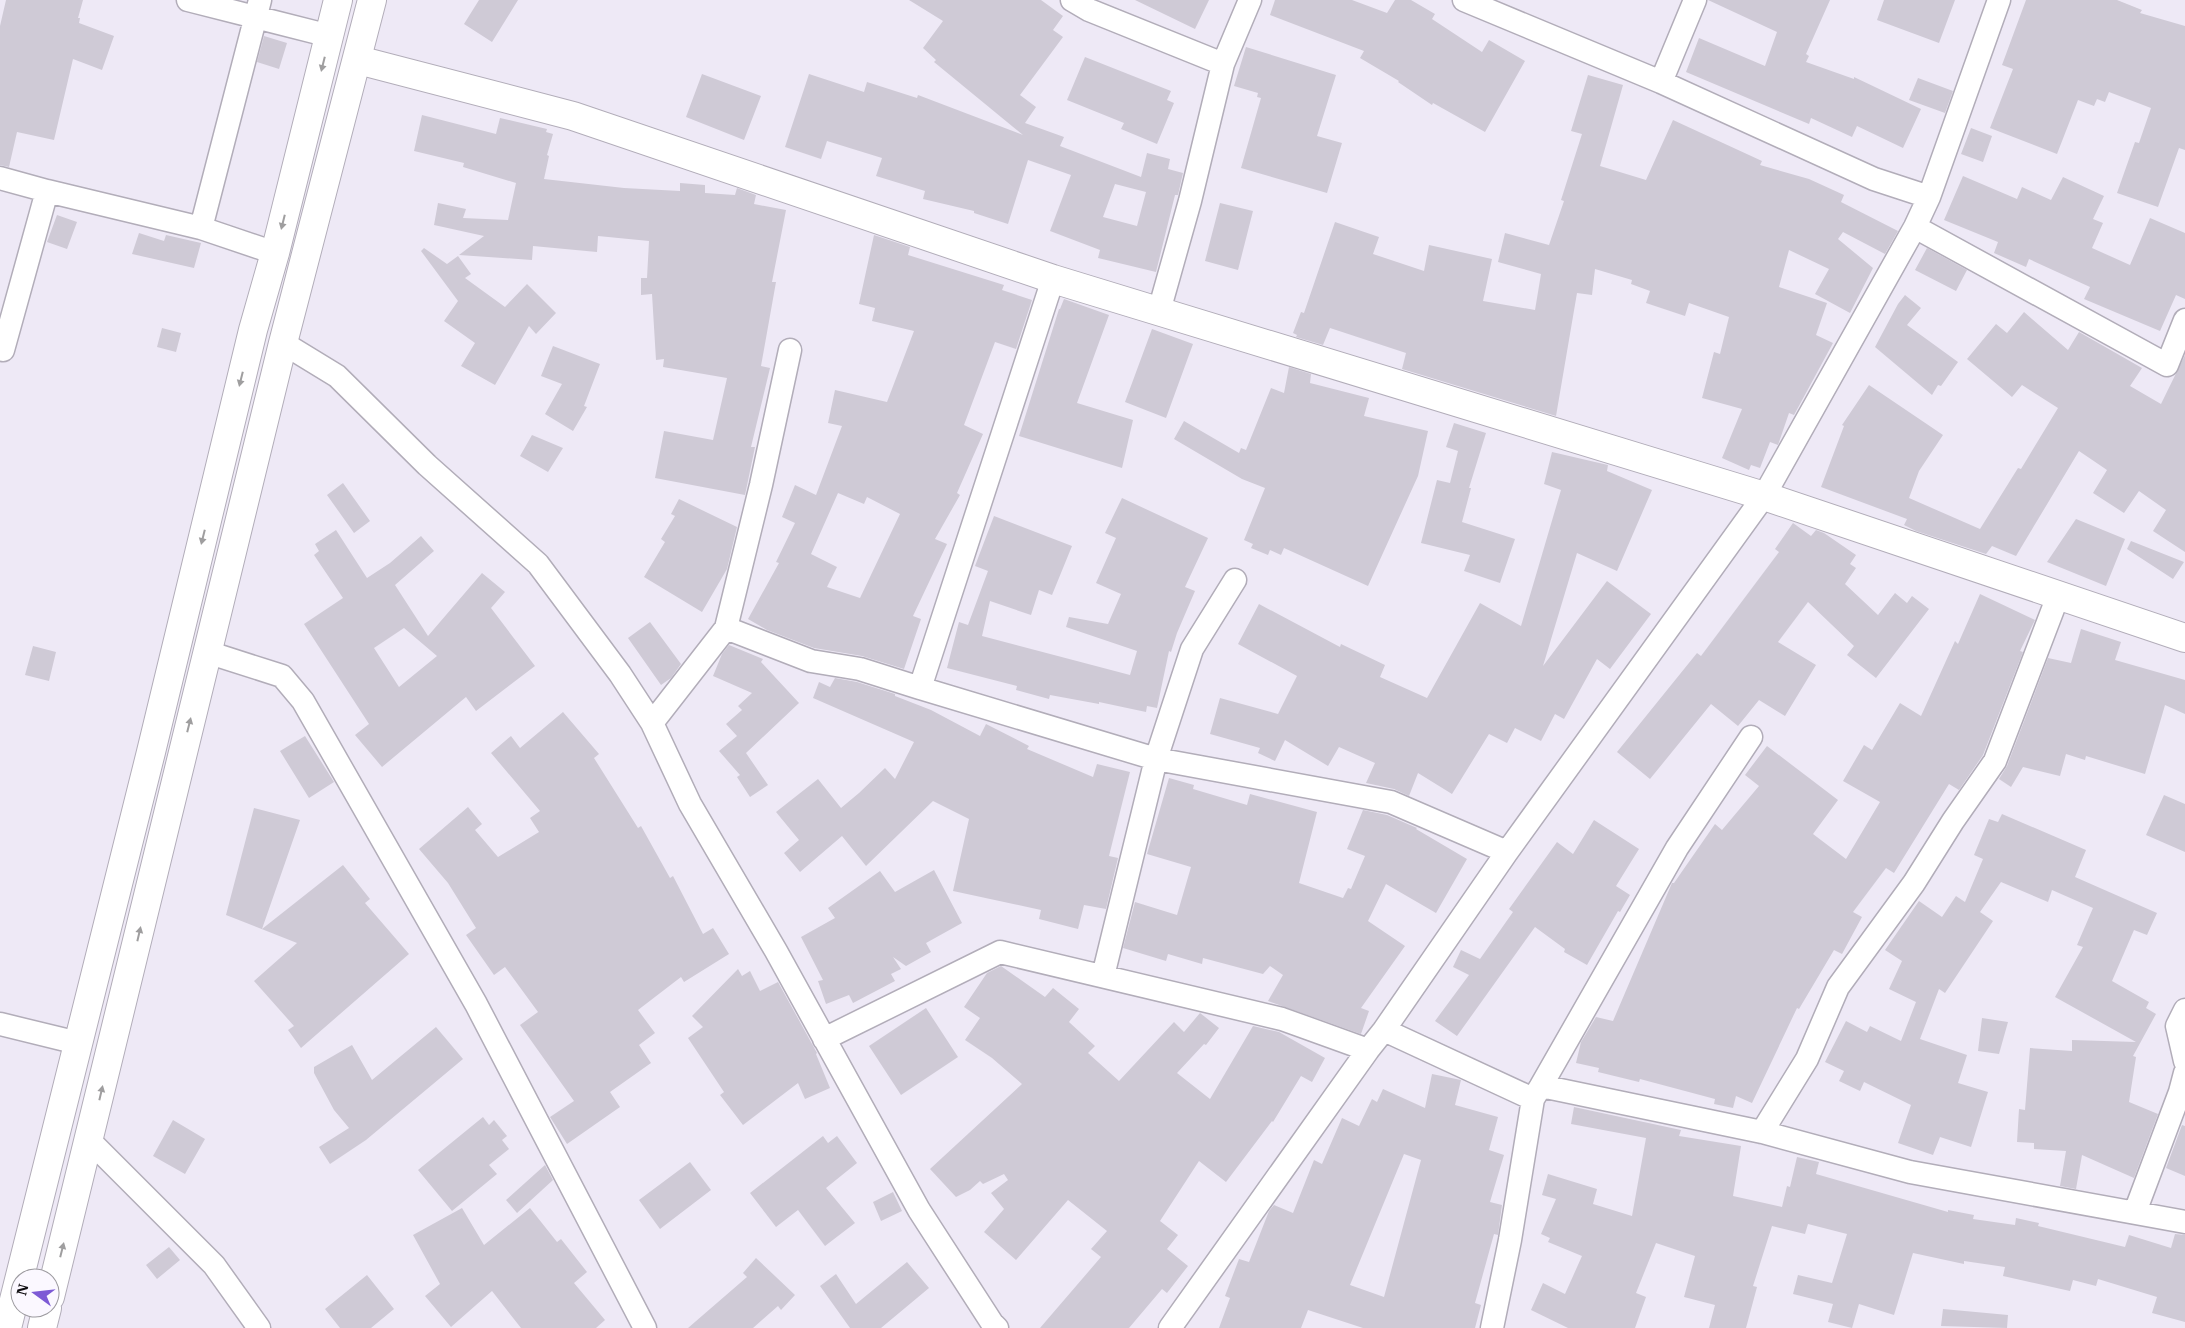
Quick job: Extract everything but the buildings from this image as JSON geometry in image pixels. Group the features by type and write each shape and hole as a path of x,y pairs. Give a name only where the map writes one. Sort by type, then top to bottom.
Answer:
{"main road":[{"path":"7,1328 151,752 253,330 275,253 338,0"},
{"path":"58,1268 283,343 358,60 372,0"},
{"path":"358,60 573,116 1053,279 1764,496 2185,638"},
{"path":"151,752 180,760"}],"street":[{"path":"188,0 258,9 330,36"},
{"path":"1072,0 1090,10 1223,64"},
{"path":"1159,312 1190,201 1223,64 1250,0"},
{"path":"1464,0 1660,82 1874,179 1929,197"},
{"path":"1660,82 1695,0"},
{"path":"1170,1328 1384,1030 1507,852 1764,496 1915,227 1929,197 1999,0"},
{"path":"202,228 258,9"},
{"path":"0,178 202,228 275,253"},
{"path":"3,350 47,191"},
{"path":"1915,227 2167,365 2185,320"},
{"path":"920,688 1053,279"},
{"path":"283,343 337,376 427,465 538,564 620,674 652,723 690,804 776,951 919,1210 997,1328"},
{"path":"652,723 726,628 761,485 790,350"},
{"path":"1103,976 1156,759 1192,649 1235,580"},
{"path":"1762,1132 1807,1059 1838,987 1914,883 1953,821 1995,761 2058,596"},
{"path":"726,628 811,662 860,668 1156,759 1391,802 1507,852"},
{"path":"207,652 282,676 303,702 476,1004 645,1328"},
{"path":"1492,1328 1537,1093 1677,848 1751,737"},
{"path":"824,1039 1000,952 1282,1019 1368,1050"},
{"path":"2185,1010 2177,1026 2185,1061"},
{"path":"0,1024 78,1043"},
{"path":"1384,1030 1537,1093 1762,1132 1910,1172 2185,1222"},
{"path":"2135,1212 2180,1092 2185,1072"},
{"path":"90,1141 214,1265 259,1328"}]}
